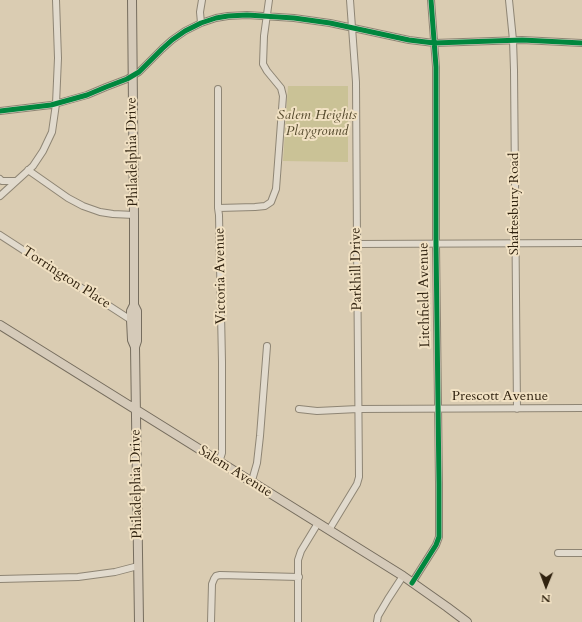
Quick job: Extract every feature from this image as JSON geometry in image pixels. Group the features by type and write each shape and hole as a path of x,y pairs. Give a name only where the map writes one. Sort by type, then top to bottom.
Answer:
{"main road":[{"name":"Philadelphia Drive","path":"132,0 134,305 131,311 131,320 132,340 135,347"},
{"name":"Philadelphia Drive","path":"134,305 137,311 137,341 135,347 139,622"},
{"name":"Salem Avenue","path":"0,325 403,576 467,622"}],"street":[{"path":"0,196 33,166 48,140 54,123 58,43 56,0"},
{"path":"201,22 200,12 202,0"},
{"path":"218,208 264,206 271,202 276,189 283,96 281,88 263,64 264,36 269,0"},
{"name":"Parkhill Drive","path":"329,530 359,480 356,82 350,0"},
{"name":"Litchfield Avenue","path":"412,583 438,539 436,75 431,0"},
{"name":"Shaftesbury Road","path":"509,0 513,40 517,409"},
{"path":"0,111 56,104 87,95 133,76 172,40 185,31 201,22 228,16 247,15 294,18 330,23 409,40 434,43 513,40 582,43"},
{"name":"Victoria Avenue","path":"218,89 218,208 222,362 222,453 219,462"},
{"path":"28,170 68,198 83,206 100,212 134,215"},
{"path":"0,180 15,182"},
{"name":"Torrington Place","path":"0,235 131,320"},
{"path":"357,244 582,243"},
{"path":"251,482 257,463 267,346"},
{"name":"Prescott Avenue","path":"299,409 318,411 358,409 582,408"},
{"path":"298,622 298,560 301,551 318,523"},
{"path":"558,553 582,553"},
{"path":"0,579 78,577 115,572 138,566"},
{"path":"211,622 212,584 216,576 298,577"},
{"path":"377,622 378,616 403,576"}],"green space":[{"name":"Salem Heights Playground","path":"288,86 348,86 348,162 283,161"}],"cycle path":[{"path":"412,583 436,545 439,537 436,67 431,0"},
{"path":"0,111 51,105 87,95 127,79 139,72 172,40 185,31 201,23 228,16 247,15 294,18 330,23 409,40 434,43 522,40 582,43"}]}
